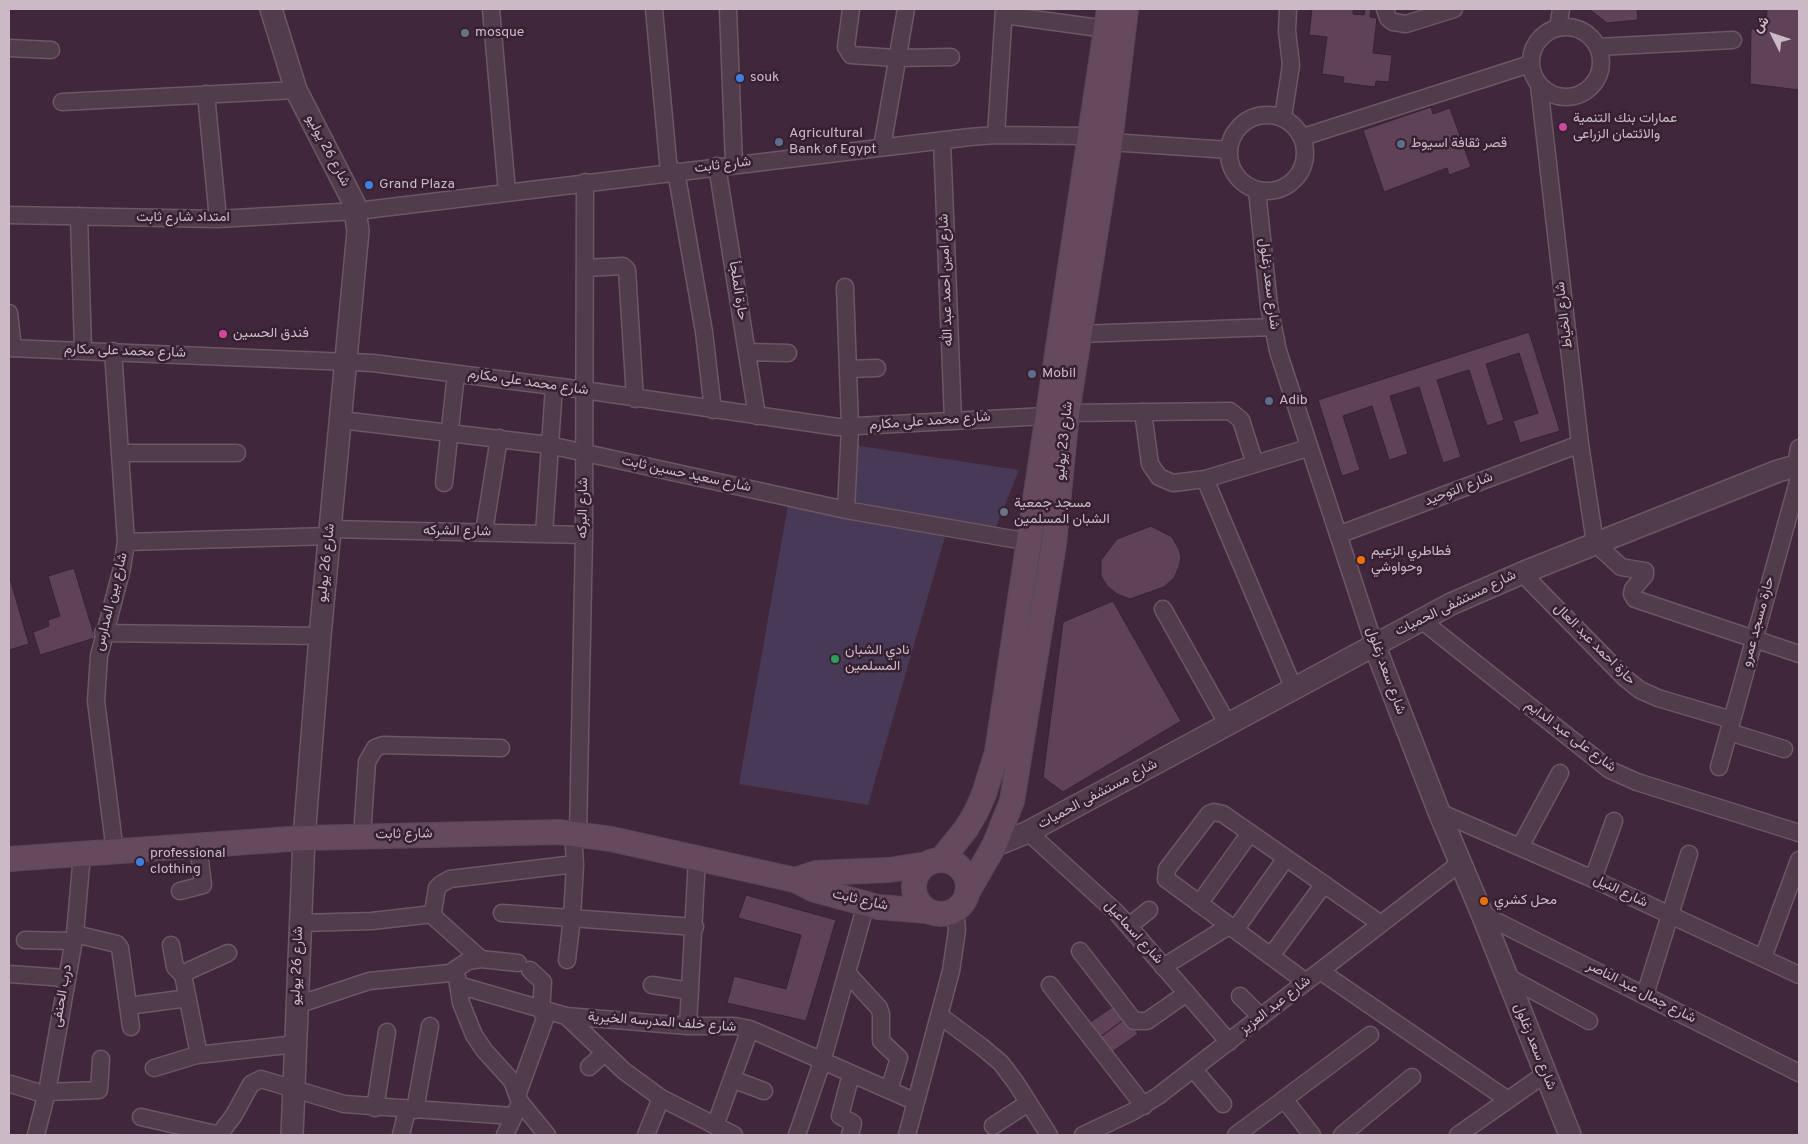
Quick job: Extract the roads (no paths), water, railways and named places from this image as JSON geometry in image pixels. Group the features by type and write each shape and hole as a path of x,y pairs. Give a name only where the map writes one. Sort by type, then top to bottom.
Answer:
{"main road":[{"name":"شارع 23 يوليو","path":"934,862 966,829 984,794 997,752 1030,542 1057,415 1100,139 1126,9"},
{"name":"شارع 23 يوليو","path":"961,901 994,846 1012,801 1016,783 1054,544 1057,415 1079,334 1100,139 1108,19"},
{"path":"991,775 1016,783"},
{"path":"966,829 994,846"},
{"name":"شارع ثابت","path":"9,859 304,838 576,834 698,858 795,880 815,890 866,904 891,909 928,911"},
{"path":"949,861 962,870 968,885 961,901 942,914 928,911 917,900 914,884 916,876 934,862 949,861"},
{"name":"شارع ثابت","path":"795,880 816,873 889,870 934,862"}],"street":[{"name":"شارع 26 يوليو","path":"271,9 296,90 310,121 351,196 357,211 358,230 320,636 304,838 292,1135"},
{"path":"491,9 507,192"},
{"path":"654,9 673,172 704,332 713,410"},
{"path":"728,9 734,164"},
{"path":"851,9 846,47 848,52 855,57 951,57"},
{"path":"882,147 906,9"},
{"path":"1283,117 1292,65 1287,31 1288,9"},
{"path":"1385,9 1388,18 1399,24 1406,24 1428,13 1454,9"},
{"path":"1558,28 1561,9"},
{"path":"996,135 1004,12 1108,19"},
{"path":"1567,27 1585,32 1598,47 1601,67 1593,85 1585,92 1566,98 1555,96 1539,85 1530,64 1535,45 1541,38 1558,28 1567,27"},
{"path":"1598,47 1733,40"},
{"path":"9,48 50,50"},
{"path":"1303,137 1530,64"},
{"name":"شارع الخياط","path":"1539,85 1580,444 1595,544"},
{"path":"62,102 296,90"},
{"path":"206,94 218,219"},
{"path":"1262,114 1283,117 1291,122 1303,137 1306,149 1305,161 1300,173 1292,182 1282,188 1269,191 1257,190 1248,186 1236,175 1230,160 1229,150 1236,130 1248,120 1262,114"},
{"name":"شارع ثابت","path":"357,211 717,166 996,135 1100,139 1229,150"},
{"name":"شارع امين احمد عبد الله","path":"942,140 953,420"},
{"name":"حارة الملجأ","path":"717,166 757,416"},
{"name":"شارع البركه","path":"567,960 575,864 584,535 585,182"},
{"name":"شارع سعد زغلول","path":"1257,190 1273,327 1284,376 1374,644 1439,812 1482,914 1570,1135"},
{"name":"امتداد شارع ثابت","path":"9,214 218,219 357,211"},
{"path":"79,216 83,350"},
{"path":"585,268 623,266 627,270 635,399"},
{"path":"845,286 850,427 846,510"},
{"path":"9,313 11,348"},
{"path":"1079,334 1273,327"},
{"name":"شارع محمد على مكارم","path":"11,348 346,361 554,386 713,410 850,427 1057,415 1225,410 1235,413 1241,420 1255,464"},
{"name":"شارع بين المدارس","path":"113,351 126,542 122,568 103,633 97,671 96,701 115,852"},
{"path":"747,352 788,353"},
{"path":"848,370 877,368"},
{"path":"444,483 456,374"},
{"path":"544,534 554,386"},
{"path":"1143,412 1150,464 1159,477 1173,484 1205,479 1308,448"},
{"name":"شارع سعيد حسين ثابت","path":"341,420 549,445 846,510 1030,542"},
{"path":"484,532 500,438"},
{"name":"شارع التوحيد","path":"1338,535 1580,444"},
{"path":"120,453 237,453"},
{"name":"شارع مستشفى الحميات","path":"994,846 1028,832 1420,619 1522,573 1799,464"},
{"name":"حارة مسجد عمرو","path":"1719,767 1755,639 1799,464"},
{"path":"1205,479 1294,689"},
{"name":"شارع الشركه","path":"126,542 330,533 484,532 584,535"},
{"path":"1595,544 1621,567 1645,571 1645,575 1633,589 1632,594 1635,599 1799,654"},
{"name":"حارة احمد عبد العال","path":"1522,573 1625,678 1640,690 1784,749"},
{"path":"1164,609 1228,725"},
{"name":"شارع على عبد الدايم","path":"1420,619 1610,770 1637,782 1799,834"},
{"path":"103,633 320,636"},
{"path":"362,836 367,762 375,748 383,745 501,748"},
{"path":"1520,847 1560,773"},
{"path":"1306,982 1169,882 1165,872 1206,818 1214,812 1218,812 1381,924"},
{"name":"شارع النيل","path":"1439,812 1593,879 1799,975"},
{"path":"1593,879 1614,821"},
{"name":"شارع اسماعيل","path":"1028,832 1095,892 1129,926 1229,1042"},
{"path":"1199,904 1250,833"},
{"path":"180,891 203,884 198,845"},
{"name":"درب الحنفى","path":"36,1135 47,1093 74,938 82,854"},
{"path":"1645,995 1689,854"},
{"path":"688,1026 698,858"},
{"path":"1164,967 1232,928 1286,858"},
{"path":"1763,958 1799,860"},
{"name":"شارع عبد العزيز","path":"1084,1135 1144,1106 1194,1070 1460,863"},
{"path":"433,914 437,888 450,879 575,864"},
{"path":"1271,956 1324,884"},
{"path":"907,1135 955,953 961,901"},
{"path":"797,1135 822,1062 866,904"},
{"path":"1129,926 1149,910"},
{"path":"502,913 695,927"},
{"path":"300,923 372,921 433,914 481,959"},
{"name":"شارع جمال عبد الناصر","path":"1482,914 1799,1073"},
{"path":"25,940 74,938 119,946 131,1027"},
{"path":"171,945 175,967 184,975 199,1054"},
{"path":"1080,951 1134,1021 1147,1021 1187,994"},
{"path":"184,975 186,972 228,953"},
{"path":"505,1135 517,1104 544,1012 544,982 524,967 481,959 468,960 457,977 461,1003 474,1035 484,1050 512,1081 517,1104 547,1135"},
{"path":"1320,971 1508,1100"},
{"path":"847,973 879,1008 881,1041 899,1058 889,1090"},
{"path":"9,974 66,978"},
{"path":"297,1006 369,981 443,975 457,977"},
{"path":"1506,976 1589,1021"},
{"name":"شارع خلف المدرسه الخيرية","path":"457,977 544,1012 566,1016 688,1026 728,1026 750,1030 916,1102"},
{"path":"652,985 690,991"},
{"path":"1050,985 1144,1106"},
{"path":"1240,996 1261,1017"},
{"path":"128,1006 188,998"},
{"path":"566,1016 624,1071 661,1098 734,1135"},
{"path":"939,1016 982,1046 1001,1063 1049,1135"},
{"path":"401,1135 411,1110 430,1026"},
{"path":"715,1126 750,1030"},
{"path":"375,1108 387,1032"},
{"path":"1236,1135 1370,1035"},
{"path":"154,1068 199,1054 296,1044"},
{"path":"589,1067 604,1053"},
{"path":"11,1084 47,1093 99,1090 101,1059"},
{"path":"1194,1070 1223,1104"},
{"path":"850,1135 853,1123 840,1116 851,1074"},
{"path":"1458,1135 1545,1074"},
{"path":"1342,1135 1412,1076"},
{"path":"140,1117 220,1135 234,1115 251,1084 267,1079 338,1103 375,1108 411,1110 517,1104"},
{"path":"732,1079 764,1091"},
{"path":"646,1135 661,1098"},
{"path":"1284,1099 1312,1135"},
{"path":"993,1126 1028,1103"}],"place":[{"name":"mosque","path":"465,33"},
{"name":"souk","path":"740,78"},
{"name":"عمارات بنك التنمية والائتمان الزراعى","path":"1563,127"},
{"name":"Agricultural Bank of Egypt","path":"779,142"},
{"name":"قصر ثقافة اسيوط","path":"1401,144"},
{"name":"Grand Plaza","path":"369,185"},
{"name":"فندق الحسين","path":"223,334"},
{"name":"Mobil","path":"1032,374"},
{"name":"Adib","path":"1269,401"},
{"name":"مسجد جمعية الشبان المسلمين","path":"1004,512"},
{"name":"فطاطري الزعيم وحواوشي","path":"1361,560"},
{"name":"نادي الشبان المسلمين","path":"835,659"},
{"name":"professional clothing","path":"140,862"},
{"name":"محل كشري","path":"1484,901"}]}
